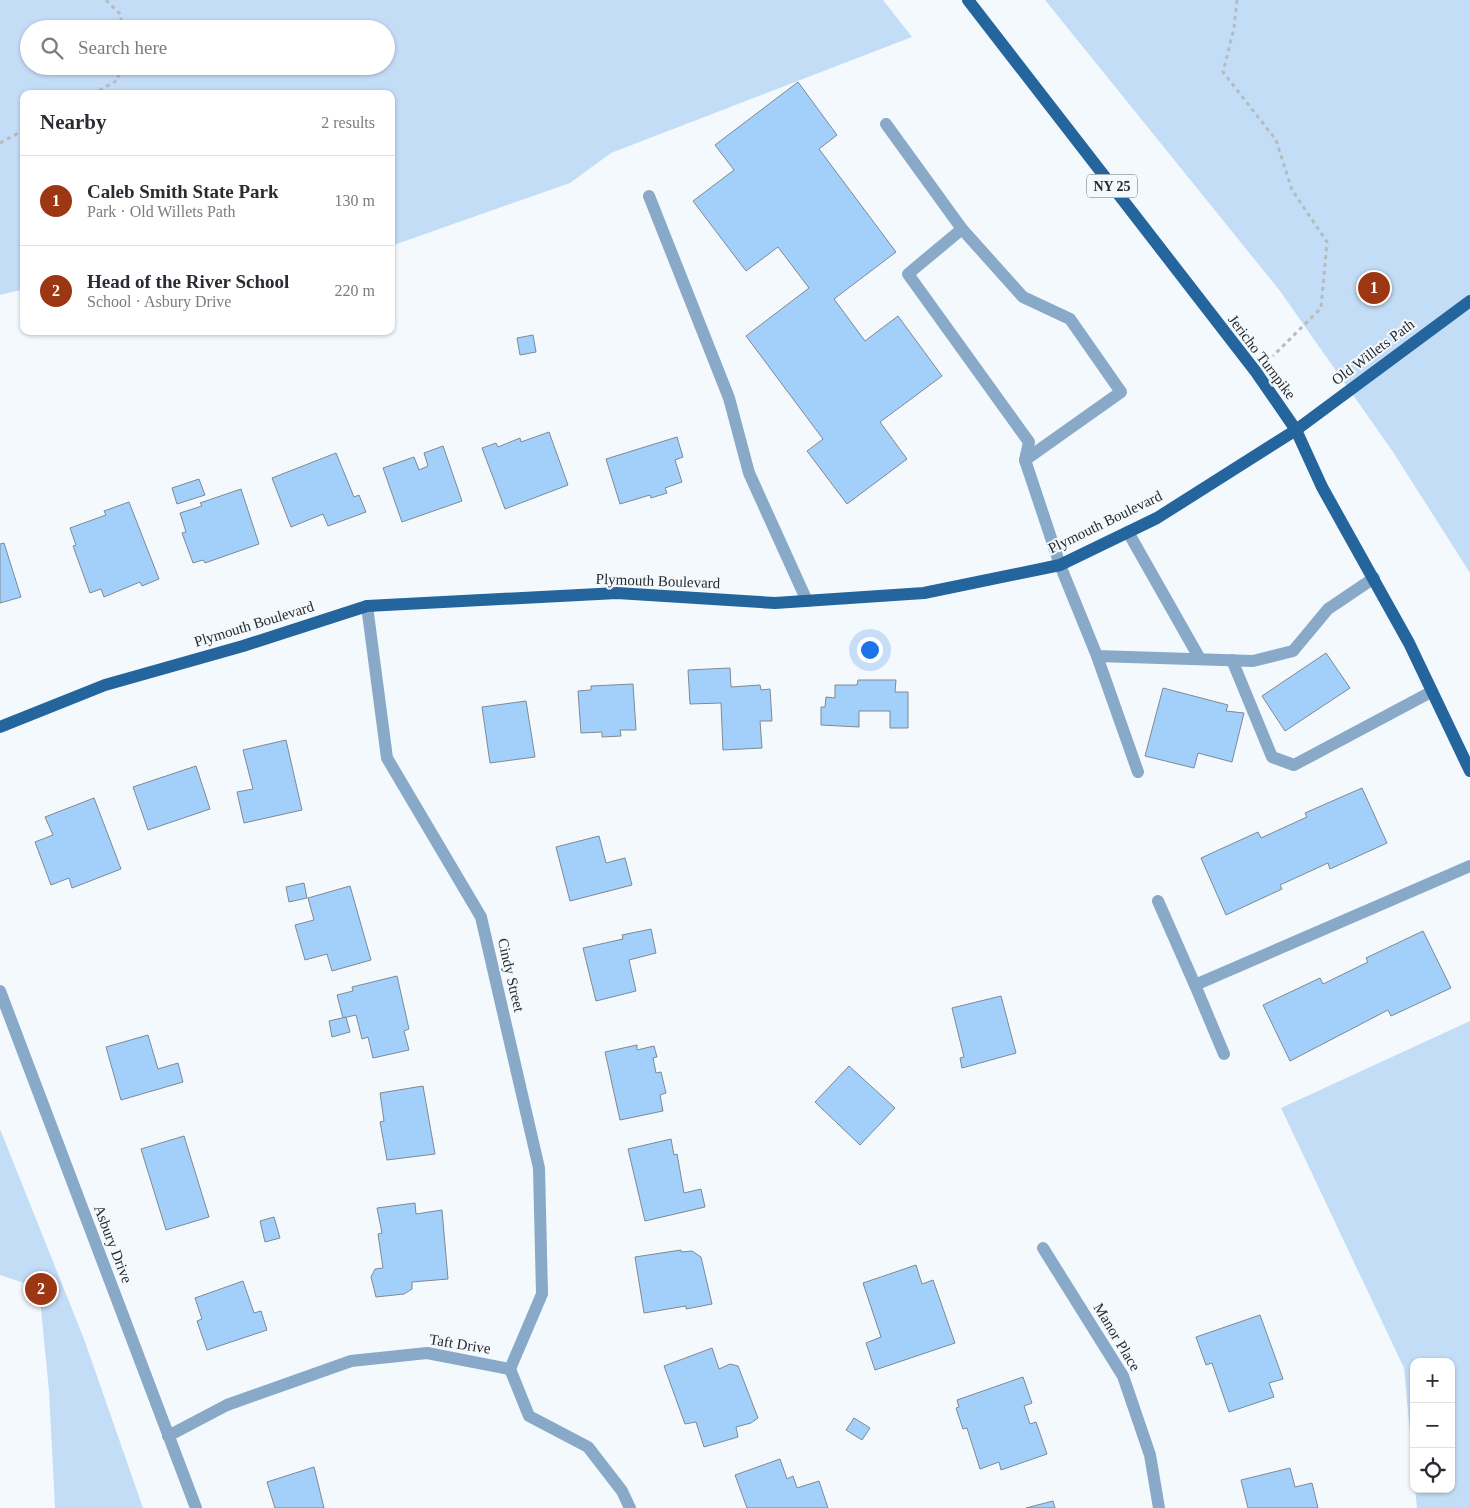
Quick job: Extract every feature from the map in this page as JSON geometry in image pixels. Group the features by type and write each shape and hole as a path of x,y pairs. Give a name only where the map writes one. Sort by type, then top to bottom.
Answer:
{"main road":[{"name":"Jericho Turnpike","path":"968,0 1256,372 1296,430 1322,487 1409,643 1470,771"},
{"name":"Old Willets Path","path":"1296,430 1470,301"},
{"name":"Plymouth Boulevard","path":"0,727 105,685 242,646 367,606 618,593 775,603 924,594 1060,565 1157,518 1296,430"}],"street":[{"path":"886,124 962,229 1023,297 1070,319 1121,392 1025,460"},
{"path":"649,196 729,398 749,473 806,601"},
{"path":"962,229 908,274 1029,442 1025,460 1060,565 1097,656 1138,772"},
{"path":"1128,532 1200,659"},
{"path":"1097,656 1253,661 1293,651 1328,609 1374,578"},
{"name":"Cindy Street","path":"367,606 387,758 481,917 539,1168 542,1294 510,1369"},
{"path":"1232,660 1272,757 1294,765 1431,692"},
{"path":"1195,985 1470,866"},
{"path":"1158,900 1224,1054"},
{"name":"Asbury Drive","path":"0,991 196,1508"},
{"name":"Manor Place","path":"1043,1248 1123,1376 1150,1455 1159,1508"},
{"name":"Taft Drive","path":"168,1436 227,1405 351,1360 427,1353 510,1369"},
{"path":"510,1369 529,1416 588,1447 622,1491 630,1508"}],"path":[{"path":"106,0 121,15 121,20"},
{"path":"1237,0 1234,28 1223,72 1276,140 1292,190 1327,242 1321,308 1256,372"},
{"path":"99,90 118,80 118,75"},
{"path":"0,143 20,132"}],"shaded area":[{"path":"0,0 883,0 912,37 611,153 570,183 395,245 395,90 20,90 20,290 0,295"},
{"path":"1045,0 1470,0 1470,573 1393,452 1280,291"},
{"path":"1470,1021 1470,1508 1417,1508 1415,1493 1455,1493 1455,1358 1410,1358 1410,1433 1404,1368 1281,1108"},
{"path":"0,1129 84,1339 143,1508 55,1508 49,1391 39,1288 0,1275"}],"building":[{"path":"798,82 837,135 819,149 896,252 834,299 865,341 898,316 942,376 880,422 907,459 847,504 807,451 823,439 746,336 809,288 778,247 746,271 693,201 734,170 715,145"},
{"path":"533,335 536,352 520,355 517,338"},
{"path":"549,432 568,485 505,509 482,448 496,443 498,447 520,438 521,442"},
{"path":"677,437 683,457 675,460 682,482 665,488 667,493 651,498 650,495 620,504 606,459"},
{"path":"443,446 462,501 402,522 383,468 414,457 419,470 428,466 424,453"},
{"path":"336,453 354,497 359,495 366,512 328,526 323,514 291,527 272,478"},
{"path":"199,479 205,495 177,504 172,488"},
{"path":"241,489 259,544 205,563 203,560 193,563 182,533 186,532 180,513 202,506 200,503"},
{"path":"129,502 159,579 142,586 140,582 104,597 101,589 90,593 73,546 76,545 70,528 106,515 104,511"},
{"path":"4,543 21,597 0,603 0,544"},
{"path":"1326,653 1350,688 1285,731 1262,696"},
{"path":"730,668 731,687 760,685 761,690 770,689 772,721 760,721 762,748 723,750 721,703 690,704 688,670"},
{"path":"858,680 896,680 895,692 908,692 908,728 890,728 890,711 859,711 859,727 821,725 821,707 825,707 826,697 835,698 835,685 857,685"},
{"path":"633,684 636,730 620,730 621,736 602,737 602,732 581,733 578,691 591,690 591,686"},
{"path":"1163,688 1228,705 1226,711 1244,713 1232,762 1198,753 1194,768 1145,756"},
{"path":"526,701 535,757 490,763 482,707"},
{"path":"286,740 302,810 244,823 237,792 253,789 243,750"},
{"path":"196,766 210,809 148,830 133,787"},
{"path":"1362,788 1387,843 1330,869 1328,863 1280,885 1282,889 1226,915 1201,858 1258,832 1261,838 1307,817 1305,813"},
{"path":"94,798 121,869 72,888 69,878 51,885 35,842 53,835 45,817"},
{"path":"599,836 606,863 625,858 632,885 570,901 556,847"},
{"path":"304,883 307,898 289,902 286,887"},
{"path":"350,886 371,960 332,971 327,954 305,960 295,925 314,920 308,898"},
{"path":"651,929 656,953 629,960 636,991 596,1001 583,948 623,939 622,935"},
{"path":"1423,931 1451,988 1391,1016 1388,1010 1290,1061 1263,1005 1320,978 1323,984 1368,962 1366,958"},
{"path":"397,976 409,1029 404,1031 409,1050 373,1058 368,1037 362,1039 356,1015 343,1018 337,995 353,991 352,987"},
{"path":"1001,996 1016,1053 962,1068 960,1058 964,1057 952,1008"},
{"path":"346,1017 350,1032 332,1037 329,1021"},
{"path":"148,1035 158,1069 178,1063 183,1082 121,1100 106,1047"},
{"path":"637,1045 637,1050 654,1046 657,1057 653,1058 656,1073 661,1072 666,1093 660,1095 663,1111 620,1120 605,1052"},
{"path":"849,1066 895,1108 860,1145 815,1102"},
{"path":"423,1086 435,1154 387,1160 380,1122 384,1121 380,1093"},
{"path":"184,1136 209,1217 166,1230 141,1149"},
{"path":"671,1139 674,1155 677,1154 684,1193 701,1189 705,1207 645,1221 628,1149"},
{"path":"415,1203 416,1214 442,1210 448,1279 412,1282 412,1289 404,1294 376,1297 371,1277 375,1269 383,1268 378,1234 382,1233 377,1208"},
{"path":"274,1217 280,1238 265,1242 260,1221"},
{"path":"681,1250 681,1252 692,1251 701,1257 712,1304 686,1309 686,1306 644,1313 635,1257"},
{"path":"916,1265 922,1284 933,1280 955,1343 875,1370 866,1343 881,1337 863,1283"},
{"path":"243,1281 254,1313 261,1311 267,1330 207,1350 197,1321 202,1319 195,1298"},
{"path":"1260,1315 1283,1379 1269,1383 1274,1397 1229,1412 1212,1363 1206,1365 1196,1337"},
{"path":"712,1348 719,1369 730,1364 738,1366 758,1418 751,1423 736,1427 738,1437 704,1447 696,1422 685,1424 664,1366"},
{"path":"1023,1377 1032,1403 1024,1406 1030,1424 1036,1422 1047,1454 1001,1470 999,1462 980,1469 967,1428 963,1429 956,1408 959,1407 957,1400"},
{"path":"854,1418 870,1428 862,1440 846,1430"},
{"path":"780,1459 787,1479 793,1476 797,1488 819,1481 828,1508 747,1508 735,1475"},
{"path":"314,1467 324,1508 275,1508 267,1482"},
{"path":"1290,1468 1295,1487 1312,1483 1318,1508 1248,1508 1241,1480"},
{"path":"1053,1501 1055,1508 1026,1508"}],"place":[{"name":"Caleb Smith State Park","path":"1374,288"},
{"name":"Head of the River School","path":"41,1289"}]}
